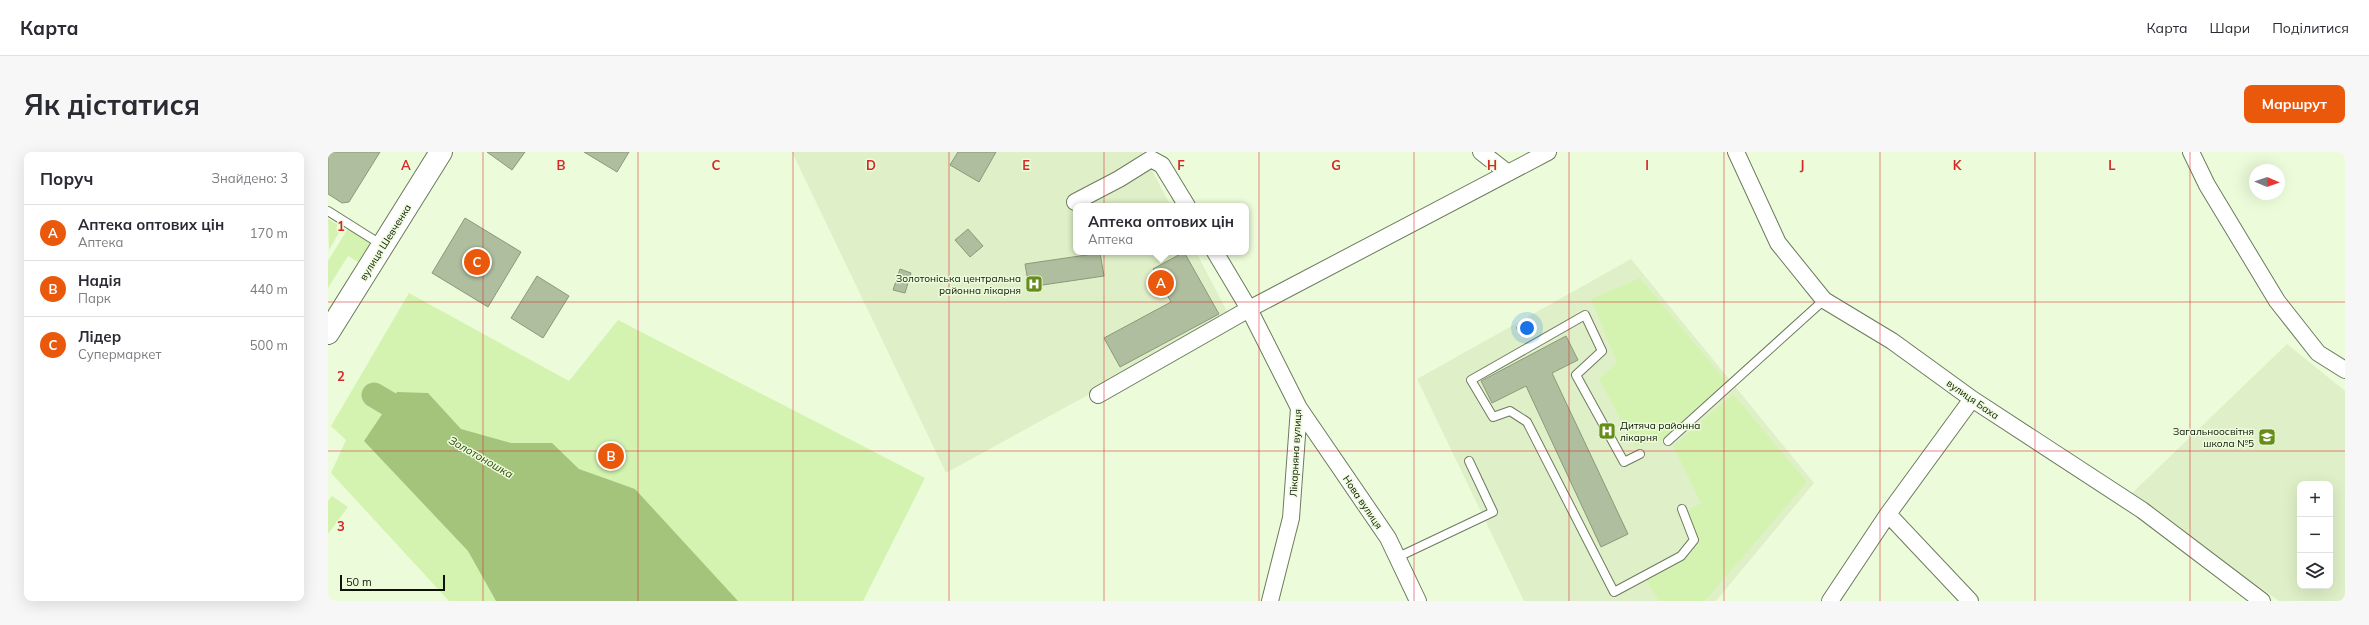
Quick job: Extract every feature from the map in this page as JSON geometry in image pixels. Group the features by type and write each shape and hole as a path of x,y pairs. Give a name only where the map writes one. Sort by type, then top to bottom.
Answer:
{"main road":[{"name":"вулиця Шевченка","path":"328,333 441,152"}],"street":[{"path":"1481,152 1508,173"},
{"path":"1098,395 1249,309 1548,152"},
{"name":"вулиця Баха","path":"1736,152 1778,244 1824,300 1892,341 1972,399 2142,510 2262,601"},
{"path":"2191,152 2207,185 2277,301 2318,353 2345,370"},
{"path":"1075,202 1119,180 1151,159 1162,165 1185,203"},
{"name":"Лікарняна вулиця","path":"1217,255 1249,309 1299,408 1291,518 1270,601"},
{"path":"1830,601 1888,514 1972,399"},
{"name":"Нова вулиця","path":"1299,408 1388,538 1396,558 1418,601"},
{"path":"1888,514 1970,601"}],"lane":[{"path":"328,211 383,246"},
{"path":"1668,441 1824,300"},
{"path":"1640,454 1624,462 1576,375 1602,351 1585,315 1471,380 1493,417 1510,411 1527,422 1614,592 1681,556 1694,540 1682,509"},
{"path":"1396,558 1493,512 1469,461"}],"path":[{"path":"1517,327 1521,335"}],"shaded area":[{"name":"Золотоніська центральна районна лікарня","path":"792,152 1142,152 1169,203 1073,203 1073,255 1198,255 1230,317 946,473"},
{"path":"328,219 338,225 336,228 340,231 329,250"},
{"path":"350,225 373,239 358,262 348,256 328,288 328,261"},
{"name":"Дитяча районна лікарня","path":"1631,259 1814,483 1716,601 1524,601 1417,379"},
{"path":"1640,278 1727,382 1662,440 1635,447 1599,379 1617,363 1591,299"},
{"path":"409,293 569,381 618,320 925,478 863,601 449,601 331,473 346,440 331,426"},
{"name":"Загальноосвітня школа №5","path":"2287,344 2345,391 2345,601 2279,601 2131,494"},
{"path":"1733,394 1807,482 1705,601 1659,601 1646,580 1687,558 1699,543 1688,510 1701,503 1673,446"},
{"path":"332,496 348,507 328,534 328,501"}],"water":[{"path":"397,392 428,393 461,429 511,443 552,443 579,469 635,489 738,601 496,601 468,551 364,441"}],"building":[{"path":"328,152 380,152 349,202 342,203 328,194"},
{"path":"487,152 525,152 512,170"},
{"path":"584,152 629,152 617,172"},
{"path":"958,152 996,152 979,182 950,165"},
{"path":"465,218 521,252 488,307 432,273"},
{"path":"968,229 983,246 970,257 955,240"},
{"path":"1086,255 1100,255 1104,276 1029,287 1025,264"},
{"path":"1179,255 1186,255 1219,314 1120,367 1104,338 1171,302 1153,269"},
{"path":"900,269 911,273 905,293 893,290"},
{"path":"537,276 569,296 543,338 511,318"},
{"path":"1566,336 1578,360 1552,373 1628,534 1601,547 1526,386 1492,403 1481,381"}],"waterway":[{"name":"Золотоношка","path":"374,395 418,421"}],"place":[{"name":"Лідер","path":"477,262"},
{"name":"Аптека оптових цін","path":"1161,283"},
{"name":"Золотоніська центральна районна лікарня","path":"1034,284"},
{"name":"Дитяча районна лікарня","path":"1607,431"},
{"name":"Загальноосвітня школа №5","path":"2267,437"},
{"name":"Надія","path":"611,456"}]}
